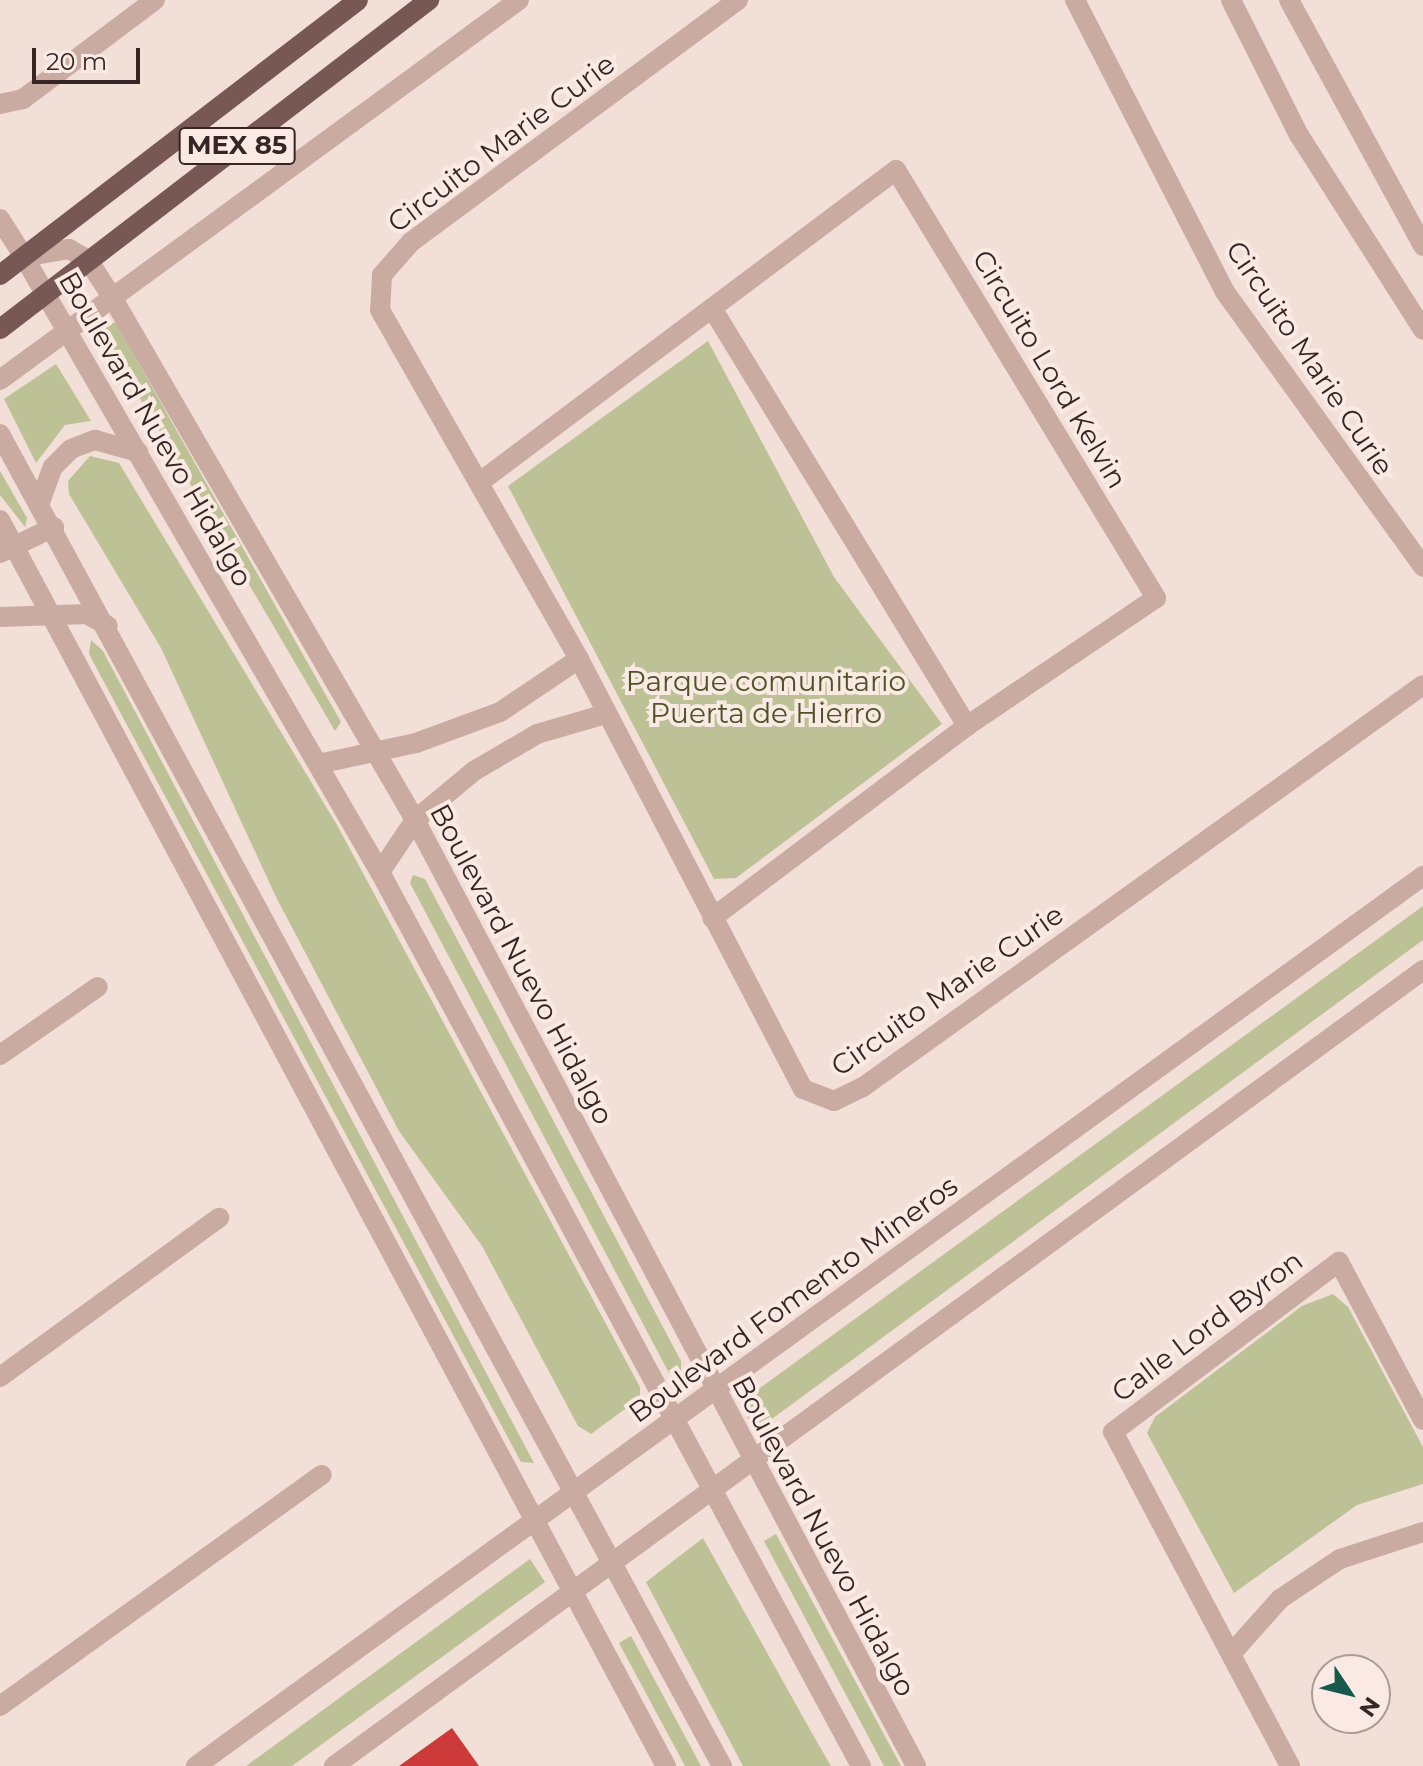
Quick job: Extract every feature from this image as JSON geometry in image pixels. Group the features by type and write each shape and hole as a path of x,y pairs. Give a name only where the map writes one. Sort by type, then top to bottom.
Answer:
{"main road":[{"name":"MEX 85","path":"0,275 358,0"},
{"name":"MEX 85","path":"0,329 44,292 429,0"}],"street":[{"path":"0,104 23,99 155,0"},
{"path":"0,380 519,0"},
{"name":"Circuito Marie Curie","path":"738,0 411,242 382,275 380,310 579,659 803,1089 834,1101 1423,685"},
{"name":"Circuito Marie Curie","path":"1075,0 1225,292 1423,567"},
{"path":"1231,0 1314,161 1423,330"},
{"path":"1289,0 1423,246"},
{"name":"Circuito Lord Kelvin","path":"480,482 715,313 896,170 1156,598 967,726 712,918"},
{"name":"Boulevard Nuevo Hidalgo","path":"0,219 380,872 675,1418 708,1492 861,1766"},
{"name":"Boulevard Nuevo Hidalgo","path":"24,257 69,249 88,260 112,297 378,752 751,1461 916,1766"},
{"path":"715,313 967,726"},
{"path":"0,434 111,627 722,1766"},
{"path":"40,502 53,467 71,449 95,440 138,452"},
{"path":"0,520 7,548 51,613 534,1521 575,1589 666,1766"},
{"path":"7,548 54,527"},
{"path":"0,617 87,614 111,627"},
{"path":"318,764 378,752 500,712 579,659"},
{"path":"380,872 415,820 504,750 606,714"},
{"name":"Boulevard Fomento Mineros","path":"196,1766 1423,876"},
{"path":"334,1766 1423,970"},
{"path":"0,1055 98,987"},
{"path":"0,1377 219,1218"},
{"name":"Calle Lord Byron","path":"1290,1766 1113,1432 1339,1262 1423,1420"},
{"path":"0,1706 322,1475"},
{"path":"1231,1654 1280,1599 1340,1559 1423,1532"}],"green space":[{"path":"106,322 116,323 341,722 335,731 104,337"},
{"name":"Parque comunitario Puerta de Hierro","path":"708,341 834,577 942,724 736,878 714,879 508,486"},
{"path":"56,364 91,421 65,425 36,463 4,399"},
{"path":"90,456 119,463 337,825 640,1387 640,1398 591,1434 578,1426 482,1246 399,1131 276,897 161,648 69,494 68,481"},
{"path":"0,471 27,518 25,527 0,495"},
{"path":"91,640 103,651 534,1463 521,1462 89,654"},
{"path":"413,875 425,879 681,1361 681,1372 669,1373 410,883"},
{"path":"1423,906 1423,940 765,1424 750,1423 745,1410 753,1393"},
{"path":"1333,1294 1348,1307 1423,1447 1423,1484 1357,1505 1234,1593 1147,1433 1155,1417 1302,1306"},
{"path":"776,1534 901,1766 884,1766 764,1541"},
{"path":"703,1538 831,1766 743,1766 646,1582"},
{"path":"530,1559 545,1582 292,1766 246,1766"},
{"path":"631,1636 701,1766 685,1766 619,1643"}],"building":[{"path":"452,1728 479,1766 399,1766"}]}
